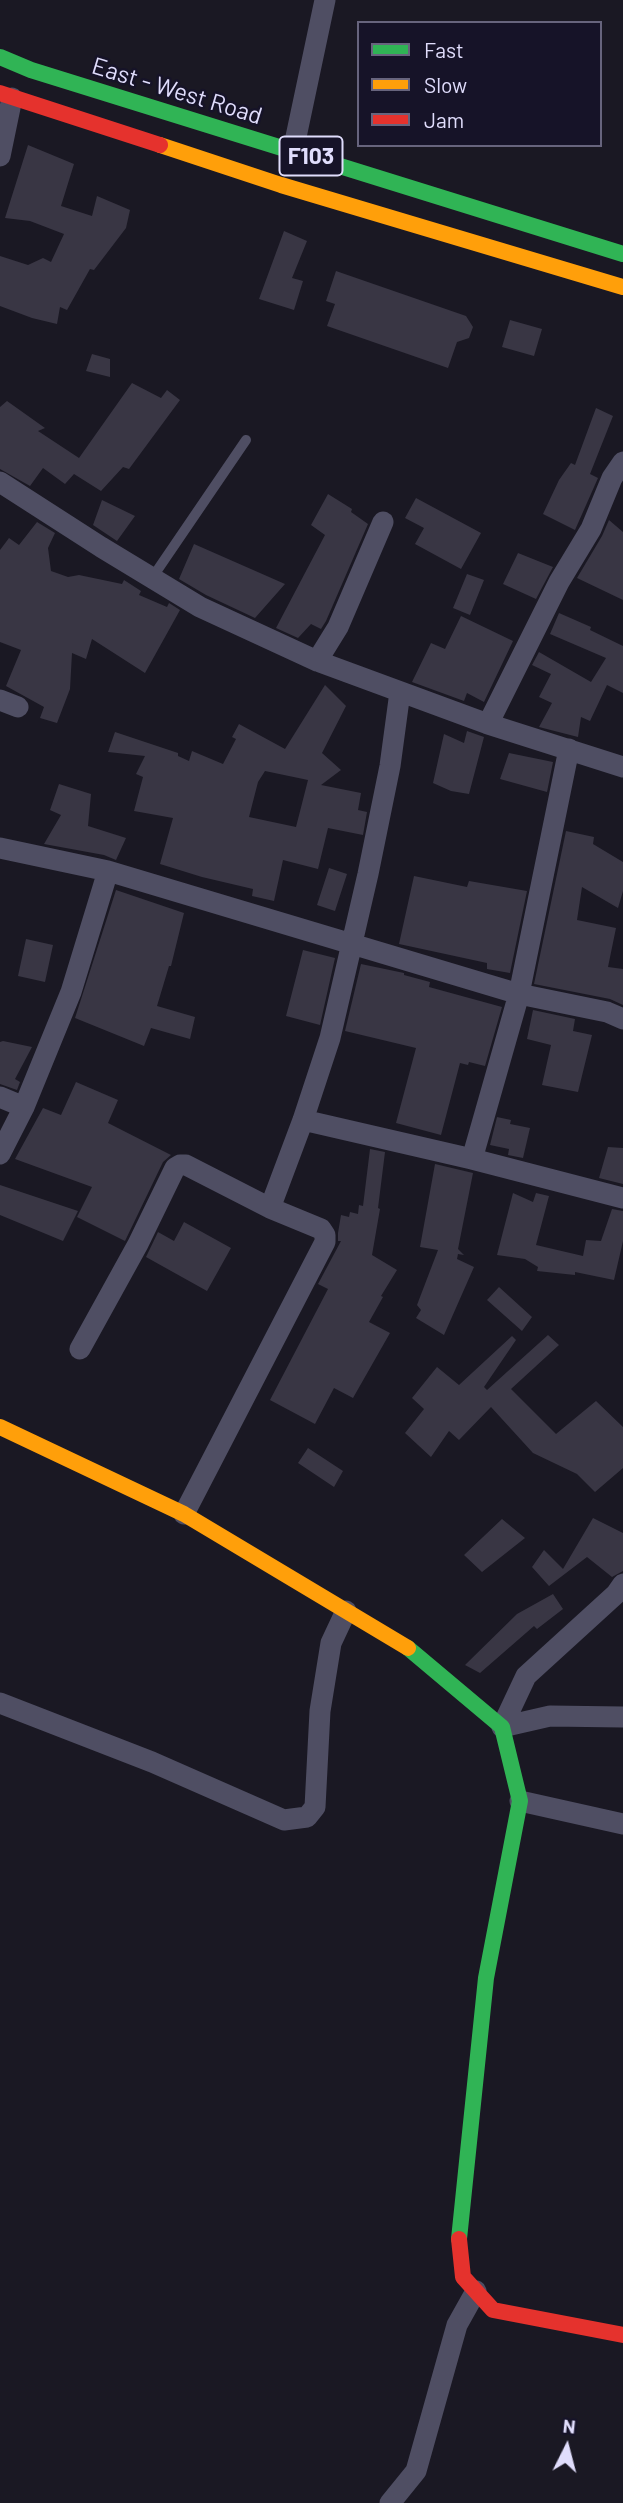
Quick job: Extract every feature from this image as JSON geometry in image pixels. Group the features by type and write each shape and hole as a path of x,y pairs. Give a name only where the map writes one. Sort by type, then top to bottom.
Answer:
{"street":[{"path":"293,151 325,0"},
{"name":"East - West Road","path":"0,57 31,70 623,254"},
{"path":"0,156 6,96"},
{"name":"F103","path":"6,96 281,185 623,287"},
{"path":"488,724 559,582 591,529 612,478 623,461"},
{"path":"0,482 200,607 317,661 488,724 623,767"},
{"path":"317,661 338,627 383,522"},
{"path":"270,1208 330,1038 390,766 400,692"},
{"path":"472,1159 519,994 569,749"},
{"path":"0,848 108,870 519,994 607,1012 623,1019"},
{"path":"0,1154 24,1107 71,992 108,870"},
{"path":"0,1097 24,1107"},
{"path":"303,1120 472,1159 623,1198"},
{"path":"80,1349 138,1244 175,1168 186,1165 270,1208 321,1229 325,1234 325,1242 184,1514"},
{"path":"0,1427 184,1514 409,1649 502,1727 520,1801 486,1978 459,2241 463,2277 493,2310 623,2335"},
{"path":"502,1727 526,1676 616,1594 623,1584"},
{"path":"0,1703 152,1762 284,1820 307,1817 315,1807 320,1711 331,1643 346,1611"},
{"path":"502,1727 550,1716 623,1717"},
{"path":"520,1801 623,1824"},
{"path":"390,2503 416,2471 457,2325 476,2291"}],"lane":[{"path":"152,578 246,440"}],"building":[{"path":"28,145 74,164 61,206 92,216 97,196 130,210 126,228 94,270 90,269 67,310 60,307 57,324 0,306 0,256 28,265 43,258 51,262 64,234 30,221 5,218"},
{"path":"284,231 307,241 292,278 303,281 294,310 259,299"},
{"path":"336,271 466,316 473,327 469,338 457,342 448,368 327,326 335,304 326,301"},
{"path":"510,320 542,329 534,356 502,347"},
{"path":"92,354 110,359 110,377 86,371"},
{"path":"132,383 161,398 167,390 180,400 129,469 123,467 101,491 74,474 65,484 43,468 30,486 0,469 0,407 7,401 45,428 38,431 79,458"},
{"path":"596,408 613,416 590,474 598,478 575,530 543,514 559,480 571,463 575,465"},
{"path":"328,494 352,509 351,512 368,524 326,621 321,629 311,624 298,638 276,628 325,535 311,525"},
{"path":"416,498 481,533 461,569 415,544 424,528 405,518"},
{"path":"102,500 135,516 117,541 93,525"},
{"path":"609,520 623,532 623,600 577,578"},
{"path":"37,522 55,533 48,548 51,571 68,577 79,575 122,584 124,580 141,591 139,595 167,607 169,603 180,610 145,673 92,639 86,659 72,653 70,689 57,723 40,718 44,707 6,686 21,650 0,642 0,550 9,538 19,545"},
{"path":"194,544 285,584 255,618 179,579"},
{"path":"518,553 553,567 536,599 503,584"},
{"path":"467,574 484,580 470,615 453,608"},
{"path":"559,613 591,627 590,630 623,646 623,693 607,685 590,721 581,717 578,737 539,727 552,703 539,697 551,674 532,665 539,652 591,682 606,658 550,634"},
{"path":"461,616 513,641 484,702 467,693 464,701 412,682 431,643 445,649"},
{"path":"325,685 346,706 322,753 341,770 321,785 361,793 358,810 367,812 363,835 328,828 318,869 283,860 274,901 252,896 253,889 160,864 173,818 134,811 143,777 136,774 145,756 108,752 115,732 178,753 178,756 189,761 192,751 223,764 236,739 232,737 239,724 285,749","holes":["265,771 308,780 296,827 249,817 258,782"]},
{"path":"467,731 484,737 469,794 451,791 433,783 444,734 464,743"},
{"path":"509,753 553,762 547,792 500,779"},
{"path":"59,784 91,794 88,826 126,838 116,860 104,855 44,844 61,815 50,810"},
{"path":"566,831 594,837 593,844 623,862 623,891 618,908 582,887 577,920 616,928 608,967 623,969 623,1005 610,999 534,984"},
{"path":"329,868 347,874 335,911 317,905"},
{"path":"414,876 467,887 469,881 527,891 510,973 487,969 487,963 399,944"},
{"path":"116,890 184,913 171,966 157,1006 195,1017 190,1039 151,1028 144,1046 75,1018"},
{"path":"26,939 53,945 45,982 18,976"},
{"path":"303,950 335,958 320,1025 286,1016"},
{"path":"361,964 404,973 430,982 429,987 502,1007 485,1066 460,1063 441,1135 396,1123 416,1048 345,1031"},
{"path":"533,1010 575,1019 573,1031 592,1035 578,1092 542,1085 551,1045 527,1039"},
{"path":"0,1042 32,1047 15,1079 20,1082 17,1090 0,1084"},
{"path":"76,1082 118,1100 108,1123 171,1155 163,1162 125,1241 77,1217 92,1187 15,1159 43,1108 61,1115"},
{"path":"497,1117 511,1120 510,1124 530,1128 523,1158 508,1155 509,1149 490,1145"},
{"path":"608,1147 623,1148 623,1184 599,1178"},
{"path":"370,1149 385,1152 380,1209 372,1255 397,1270 369,1322 390,1333 353,1398 334,1388 315,1424 270,1400 328,1289 318,1284 341,1241 338,1241 338,1233 341,1215 349,1217 350,1212 358,1214 359,1205 363,1206"},
{"path":"435,1164 473,1173 458,1249 464,1255 458,1254 457,1259 474,1267 444,1335 416,1318 421,1310 417,1305 438,1250 420,1247"},
{"path":"0,1185 78,1211 63,1241 0,1215"},
{"path":"513,1193 533,1202 536,1193 549,1196 536,1245 583,1256 586,1240 601,1241 612,1209 623,1211 623,1241 614,1280 575,1272 575,1275 537,1271 538,1267 525,1259 497,1255"},
{"path":"184,1222 231,1248 207,1291 146,1257 158,1232 174,1241"},
{"path":"499,1287 532,1317 522,1331 487,1300"},
{"path":"548,1335 559,1345 511,1389 556,1434 596,1401 623,1427 623,1468 595,1492 577,1474 533,1453 491,1407 459,1440 449,1431 431,1457 405,1433 424,1409 412,1398 437,1367 459,1385 512,1336 516,1340 484,1387 487,1390"},
{"path":"308,1448 343,1471 334,1487 298,1463"},
{"path":"593,1518 623,1533 623,1571 612,1577 587,1557 549,1586 532,1567 544,1550 563,1569"},
{"path":"502,1519 525,1538 482,1572 464,1555"},
{"path":"553,1594 563,1609 537,1629 534,1626 480,1673 465,1665 517,1614"}],"traffic: fast":[{"path":"0,57 31,70 623,254"},
{"path":"408,1648 502,1727 520,1801 486,1978 459,2239"}],"traffic: slow":[{"path":"160,145 281,185 623,287"},
{"path":"0,1427 184,1514 408,1648"}],"traffic: jam":[{"path":"0,93 160,145"},
{"path":"459,2239 463,2277 493,2310 623,2335"}]}
